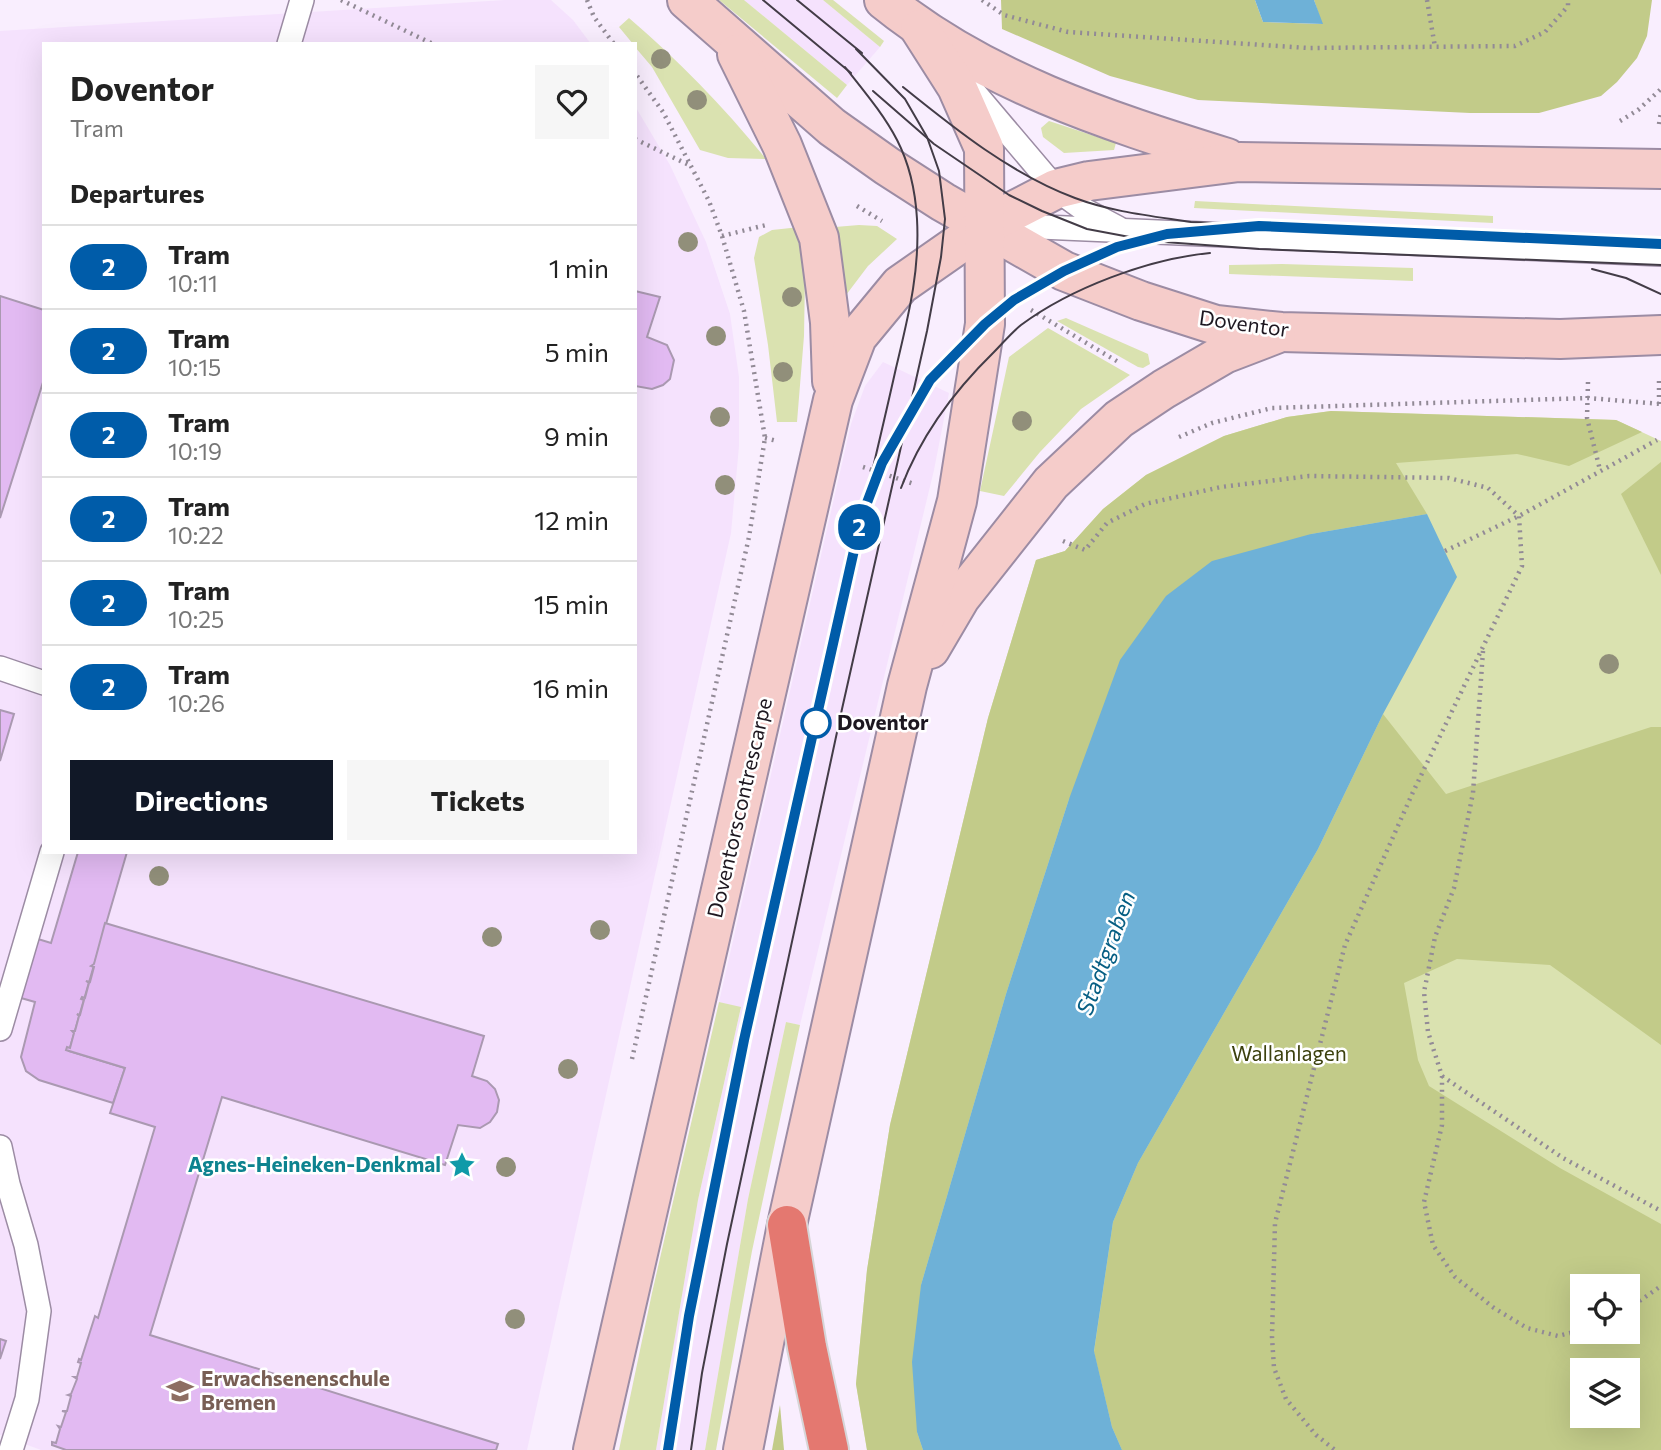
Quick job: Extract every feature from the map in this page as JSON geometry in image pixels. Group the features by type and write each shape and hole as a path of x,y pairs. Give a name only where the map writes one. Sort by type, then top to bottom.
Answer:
{"highway":[{"path":"787,1225 807,1347 829,1450"}],"main road":[{"name":"Doventor","path":"687,0 832,128 912,183 1064,271 1141,302 1216,325 1281,332 1579,339 1661,335"},
{"path":"884,0 920,29 1026,87 1138,130 1239,162"},
{"path":"743,1450 787,1225 907,686 957,501 985,324 984,148 957,87 920,29"},
{"path":"727,34 782,145 819,238 830,323 833,400"},
{"path":"986,225 1056,189 1089,181 1239,162 1661,169"},
{"name":"Doventorscontrescarpe","path":"593,1450 833,400 857,337 900,285 986,225"},
{"path":"907,686 960,598 1051,483 1119,419 1164,389 1224,354 1281,332"}],"lane":[{"path":"290,42 302,0"},
{"path":"920,29 1056,189 1086,211 1124,231"},
{"path":"986,225 1661,254"},
{"path":"0,668 42,682"},
{"path":"0,1029 51,854"},
{"path":"0,1147 26,1245 39,1311 27,1399 10,1450"}],"path":[{"path":"341,0 429,42"},
{"path":"586,0 594,17 613,42"},
{"path":"982,0 1004,15 1068,32 1308,48 1515,46 1545,32 1568,6 1568,0"},
{"path":"1427,0 1435,47"},
{"path":"629,1070 748,537 765,438 744,311 722,236 709,201 663,112 637,76"},
{"path":"1612,125 1638,110 1661,89"},
{"path":"637,140 691,166"},
{"path":"1178,438 1212,423 1272,408 1588,398 1660,405"},
{"path":"1587,418 1600,470"},
{"path":"1445,551 1518,516 1657,440"},
{"path":"1069,531 1060,540 1085,550 1107,523 1145,504 1222,487 1309,476 1448,478 1489,488 1518,516 1522,566 1413,792 1345,945 1275,1223 1272,1337 1274,1368 1286,1399 1317,1435 1335,1450"},
{"path":"1483,646 1473,793 1454,888 1436,937 1424,992 1429,1032 1441,1076 1442,1125 1424,1202 1433,1245 1455,1277 1494,1308 1527,1328 1558,1336 1570,1333"},
{"path":"1441,1076 1563,1158 1661,1211"},
{"path":"1640,1301 1661,1286"}],"shaded area":[{"path":"505,0 551,0 573,20 590,42 42,42 42,854 637,854 637,109 670,165 706,242 730,314 739,377 739,446 731,533 527,1450 41,1450 0,1435 0,31"},
{"path":"744,0 823,0 880,47 847,85"},
{"path":"883,362 949,393 934,470 800,1025 786,1022 748,1199 705,1450 656,1450 698,1200 741,1008 719,1002 851,424 865,386"}],"green space":[{"path":"719,0 744,0 847,85 837,98"},
{"path":"823,0 833,0 884,41 880,47"},
{"path":"1001,0 1255,0 1263,22 1322,24 1314,0 1652,0 1647,36 1637,58 1601,96 1539,113 1470,113 1198,100 1110,76 1002,29"},
{"path":"629,18 666,51 734,121 766,159 728,158 700,150 652,67 637,49 637,42 631,42 619,27"},
{"path":"1049,121 1116,143 1114,150 1064,153 1043,137 1041,128"},
{"path":"1195,201 1493,216 1493,223 1194,208"},
{"path":"877,226 897,239 868,266 843,299 835,227"},
{"path":"800,227 805,276 804,336 797,422 777,422 754,258 759,237 772,230"},
{"path":"1229,265 1413,268 1413,281 1229,274"},
{"path":"1066,318 1148,354 1150,364 1143,368 1138,367 1057,321"},
{"path":"1048,328 1130,375 1081,409 1040,452 1004,496 980,491 1009,357"},
{"name":"Wallanlagen","path":"1331,411 1616,420 1661,441 1661,1450 867,1450 856,1384 867,1270 890,1125 988,718 1036,560 1065,551 1103,509 1146,475 1224,436 1287,417"},
{"path":"1331,411 1616,420 1642,432 1569,466 1517,454 1396,463 1427,514 1311,534 1069,799 1006,994 921,1285 917,1432 923,1450 867,1450 856,1384 867,1270 890,1125 988,718 1036,560 1065,551 1103,509 1146,475 1224,436 1287,417"},
{"path":"1661,462 1661,575 1621,494"},
{"path":"1383,714 1446,794 1651,727 1661,727 1661,1045 1550,965 1457,959 1404,983 1418,1060 1429,1086 1560,1168 1661,1224 1661,1450 1122,1450 1112,1427 1094,1352 1113,1222 1138,1163 1318,849"},
{"path":"719,1002 741,1007 698,1200 656,1450 619,1450 652,1293"},
{"path":"786,1022 800,1025 752,1251 716,1450 705,1450 748,1199"},
{"path":"780,1405 784,1450 772,1450"}],"water":[{"path":"1255,0 1314,0 1323,24 1263,22"},
{"name":"Stadtgraben","path":"1427,514 1457,577 1383,714 1318,849 1138,1163 1113,1222 1094,1351 1112,1427 1122,1450 923,1450 917,1432 912,1362 921,1285 1006,994 1069,799 1120,660 1166,596 1212,561 1311,534"}],"building":[{"path":"637,291 660,297 647,337 667,345 674,360 670,379 652,389 637,386"},
{"path":"0,296 42,309 42,385 0,518"},
{"path":"0,710 14,714 0,761"},
{"path":"77,854 126,854 69,1051 125,1068 113,1103 39,1080 26,1071 21,1057 35,1002 7,994 25,935 51,943"},
{"path":"105,923 484,1036 472,1076 487,1081 495,1089 499,1100 497,1112 490,1122 480,1128 458,1125 445,1165 222,1097 150,1335 498,1444 496,1450 66,1450 52,1445 52,1442 56,1443 60,1429 58,1426 61,1427 66,1412 62,1411 67,1411 71,1396 68,1395 71,1394 77,1379 74,1377 77,1377 81,1363 78,1362 79,1359 81,1360 95,1316 98,1318 155,1127 110,1113 125,1068 66,1050 67,1047 70,1048 74,1033 72,1031 75,1031 79,1016 77,1014 80,1015 84,1000 81,999 85,998 89,983 86,981 90,982 94,967 91,966 94,964"},
{"path":"0,1339 6,1341 0,1359"}],"tram line":[{"path":"763,0 851,73"},
{"path":"797,0 862,53"},
{"path":"691,1450 702,1373 727,1244 941,257 945,219 939,171 927,137 905,99 856,49"},
{"path":"668,1450 691,1294 722,1139 905,331 915,276 917,219 910,173 904,154 885,120 845,67"},
{"path":"903,87 963,134 1028,176 1075,198 1118,210 1191,222 1661,244"},
{"path":"873,91 934,144 1009,195 1087,229 1151,241 1259,249 1661,265"},
{"name":"2","path":"668,1450 708,1212 846,580 862,516 882,463 930,380 985,324 1014,300 1064,271 1117,247 1167,234 1259,226 1661,244"},
{"path":"917,403 934,377 978,330 1004,309 1059,273 1117,247 1161,236 1206,231"},
{"path":"901,488 918,450 952,398 1021,325 1063,299 1111,277 1161,262 1210,253"},
{"path":"1592,269 1626,278 1661,294"}],"place":[{"name":"Doventor","path":"816,723"},
{"name":"Agnes-Heineken-Denkmal","path":"462,1165"},
{"name":"Erwachsenenschule Bremen","path":"180,1391"}]}
